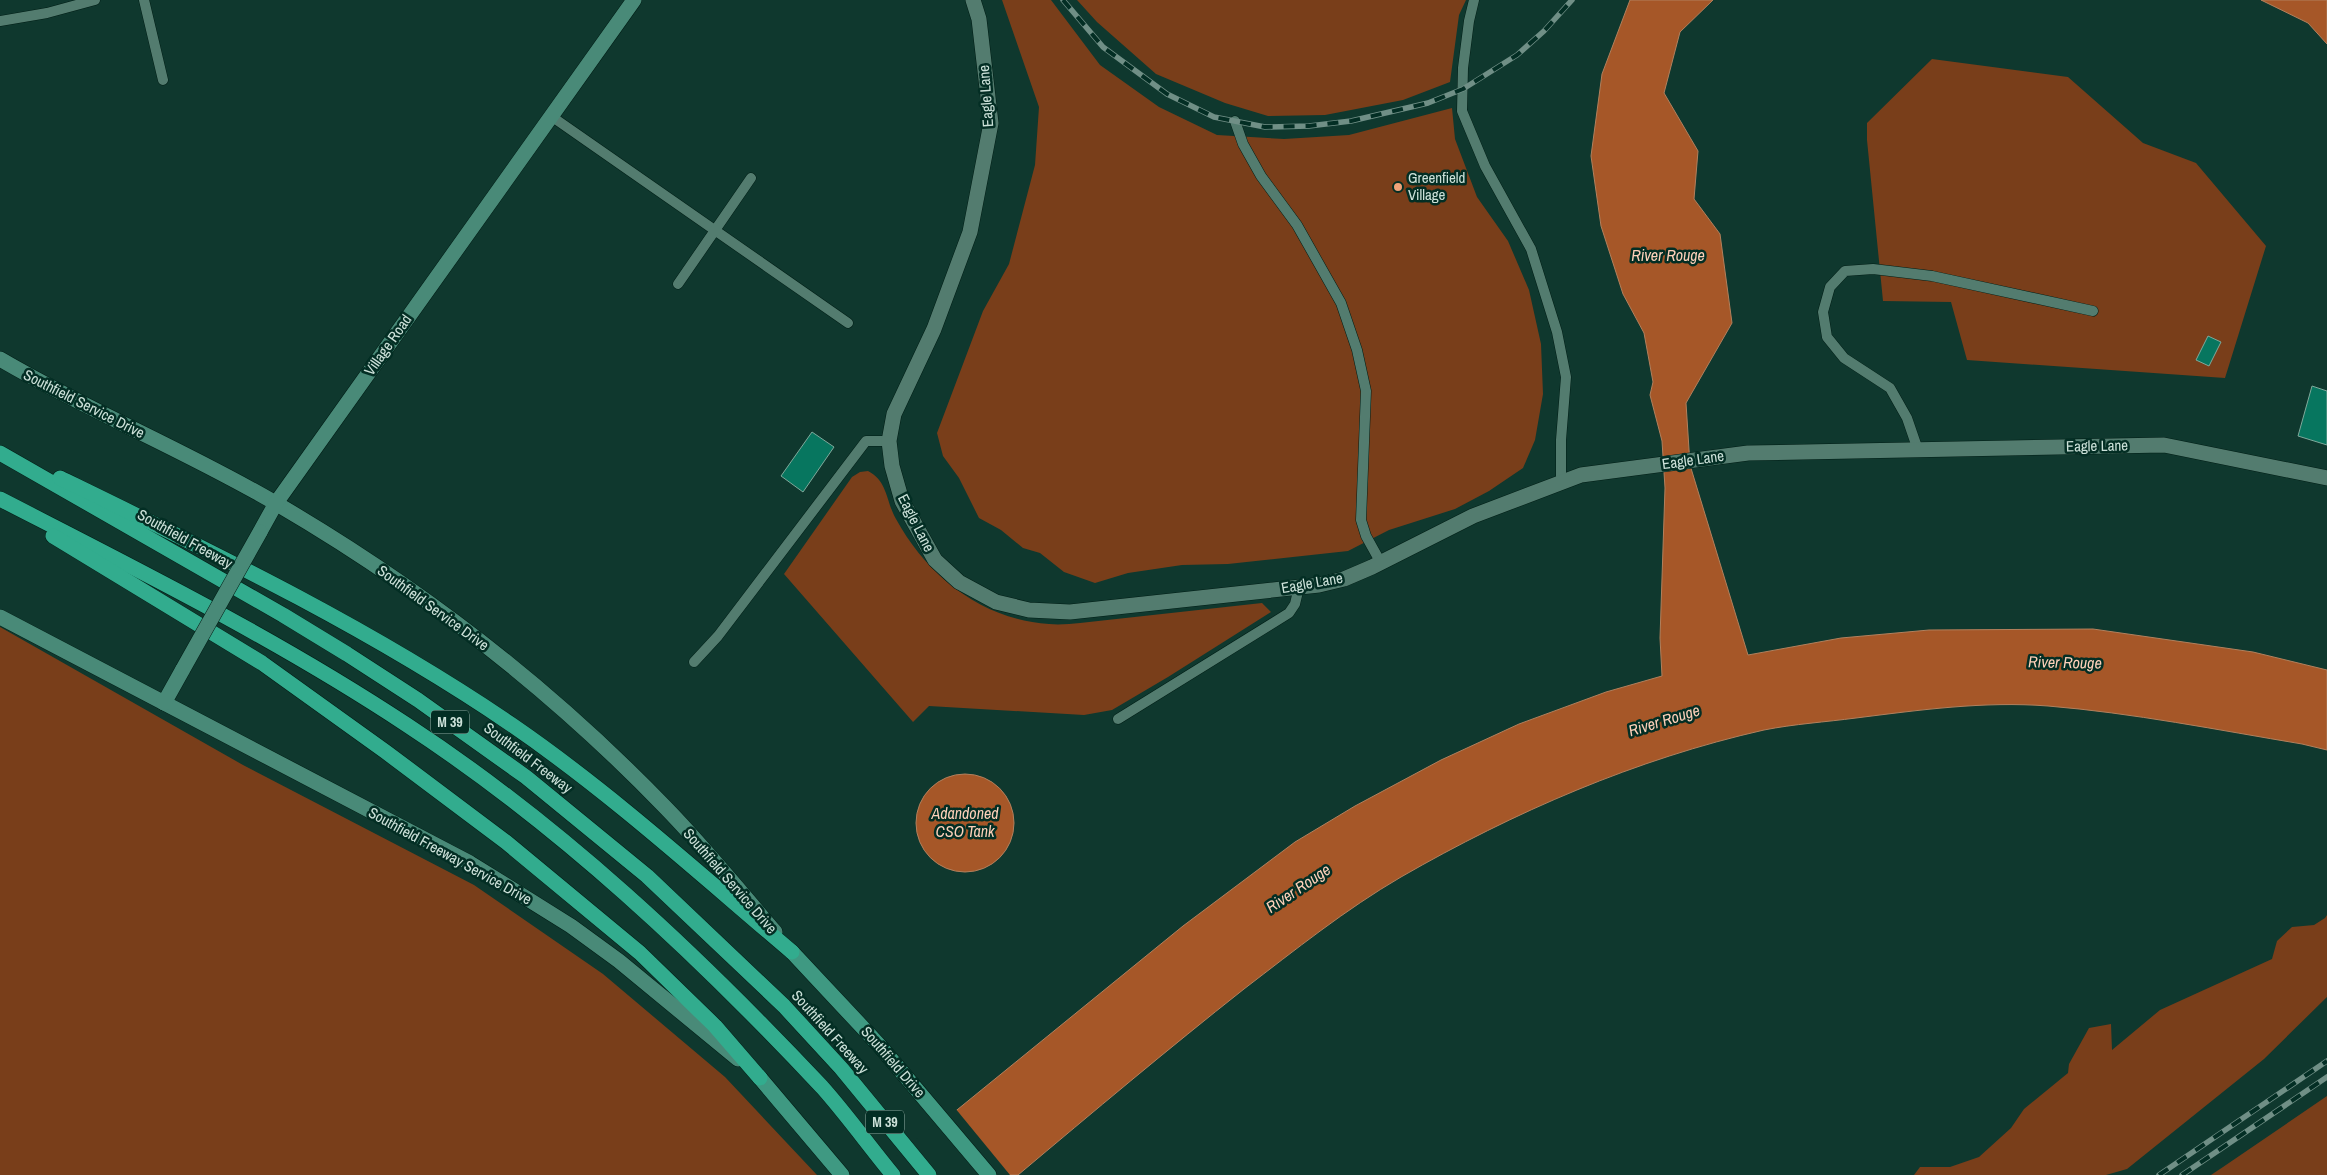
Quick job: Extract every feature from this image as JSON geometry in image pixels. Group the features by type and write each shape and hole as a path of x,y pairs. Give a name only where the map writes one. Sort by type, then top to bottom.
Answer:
{"highway":[{"path":"0,449 240,565 383,645 476,702 559,759 594,786 792,952"},
{"name":"Southfield Freeway","path":"0,453 283,615 355,659 469,735 526,777 647,876 784,1006 841,1068 929,1175"},
{"name":"M 39","path":"0,499 196,599 284,648 425,738 562,840 632,899 701,962 823,1089 894,1175"},
{"path":"0,505 262,663 470,815 566,890 640,953 688,998 760,1078"}],"main road":[{"name":"Village Road","path":"164,703 276,503 634,0"},
{"name":"Southfield Service Drive","path":"0,359 276,503 360,555 452,620 497,654 580,725 664,806 715,861 792,952"},
{"name":"Southfield Freeway Service Drive","path":"0,617 470,863 521,894 619,961 760,1078 842,1175"},
{"name":"Southfield Drive","path":"792,952 879,1045 989,1175"}],"street":[{"name":"Eagle Lane","path":"973,0 980,18 991,123 976,205 970,232 934,329 894,414 889,441 892,466 902,501 935,560 959,582 996,602 1028,610 1070,612 1299,587 1344,579 1473,516 1581,475 1748,452 2164,445 2327,478"}],"lane":[{"path":"0,21 47,13 95,0"},
{"path":"144,0 163,80"},
{"path":"1474,0 1468,21 1462,111 1485,166 1531,249 1557,332 1566,377 1561,440 1562,481"},
{"path":"550,116 848,323"},
{"path":"1235,121 1243,144 1260,176 1297,225 1341,303 1357,350 1366,391 1360,520 1366,536 1381,562"},
{"path":"678,284 751,178"},
{"path":"1918,450 1907,418 1890,388 1844,358 1827,337 1822,312 1830,287 1845,271 1873,269 1932,276 2093,311"},
{"path":"694,662 718,636 866,441 889,441"},
{"path":"1118,718 1288,613 1294,604 1299,587"}],"shaded area":[{"path":"1002,0 1051,0 1100,65 1159,107 1217,135 1284,139 1349,135 1452,108 1455,139 1477,197 1508,241 1529,290 1541,344 1543,394 1535,440 1523,468 1489,491 1455,509 1389,530 1348,551 1228,564 1182,565 1128,573 1095,583 1064,572 1040,553 1023,548 1001,530 979,518 959,478 943,456 937,433 983,311 1009,264 1035,165 1039,107"},
{"path":"1077,0 1466,0 1459,15 1450,82 1403,100 1325,115 1268,116 1225,103 1156,74 1097,22"},
{"path":"1932,59 2068,77 2143,143 2196,163 2266,246 2225,378 1967,360 1951,302 1883,301 1867,140 1867,123"},
{"path":"868,471 875,475 883,486 896,519 924,559 959,591 980,604 1002,614 1025,621 1061,624 1262,603 1271,612 1112,710 1084,715 929,706 913,722 784,574 852,477 860,472"},
{"path":"0,627 243,765 474,885 603,974 725,1077 817,1175 0,1175"},
{"path":"2327,915 2327,997 2264,1059 2127,1169 2106,1175 1914,1175 1920,1167 1950,1167 1979,1157 2011,1128 2024,1109 2068,1073 2069,1064 2089,1028 2111,1024 2112,1050 2160,1010 2272,959 2277,941 2292,927 2314,925"},
{"path":"2327,1096 2327,1175 2211,1175 2223,1167"}],"water":[{"name":"River Rouge","path":"1630,0 1713,0 1680,32 1664,93 1698,151 1694,199 1720,234 1732,323 1686,403 1690,465 1748,655 1841,638 1929,630 2093,629 2253,652 2327,670 2327,750 2144,717 2080,709 2024,705 1976,705 1904,712 1764,730 1716,742 1669,756 1577,790 1487,831 1381,889 1321,930 1244,989 1018,1175 877,1175 1183,926 1295,842 1355,806 1441,760 1519,724 1606,692 1662,676 1660,638 1665,488 1662,441 1650,395 1653,382 1644,333 1623,294 1601,226 1591,156 1602,74"},
{"path":"2261,0 2327,0 2327,44 2308,23"},
{"name":"Adandoned CSO Tank","path":"965,774 984,778 1000,788 1010,804 1014,823 1010,842 1000,858 984,868 965,872 946,868 930,858 920,842 916,823 920,804 930,788 946,778"}],"pier":[{"path":"955,1108 1010,1175 874,1175 875,1173"}],"building":[{"path":"2208,336 2221,342 2209,366 2196,360"},
{"path":"2312,386 2327,391 2327,445 2298,436"},
{"path":"812,432 834,447 803,492 781,476"}],"railway":[{"path":"1063,0 1103,47 1167,94 1214,117 1265,127 1309,126 1351,121 1428,103 1463,89 1517,55 1544,31 1572,0"},
{"path":"2159,1175 2327,1061"},
{"path":"2182,1175 2327,1077"}],"place":[{"name":"Greenfield Village","path":"1398,187"}]}
